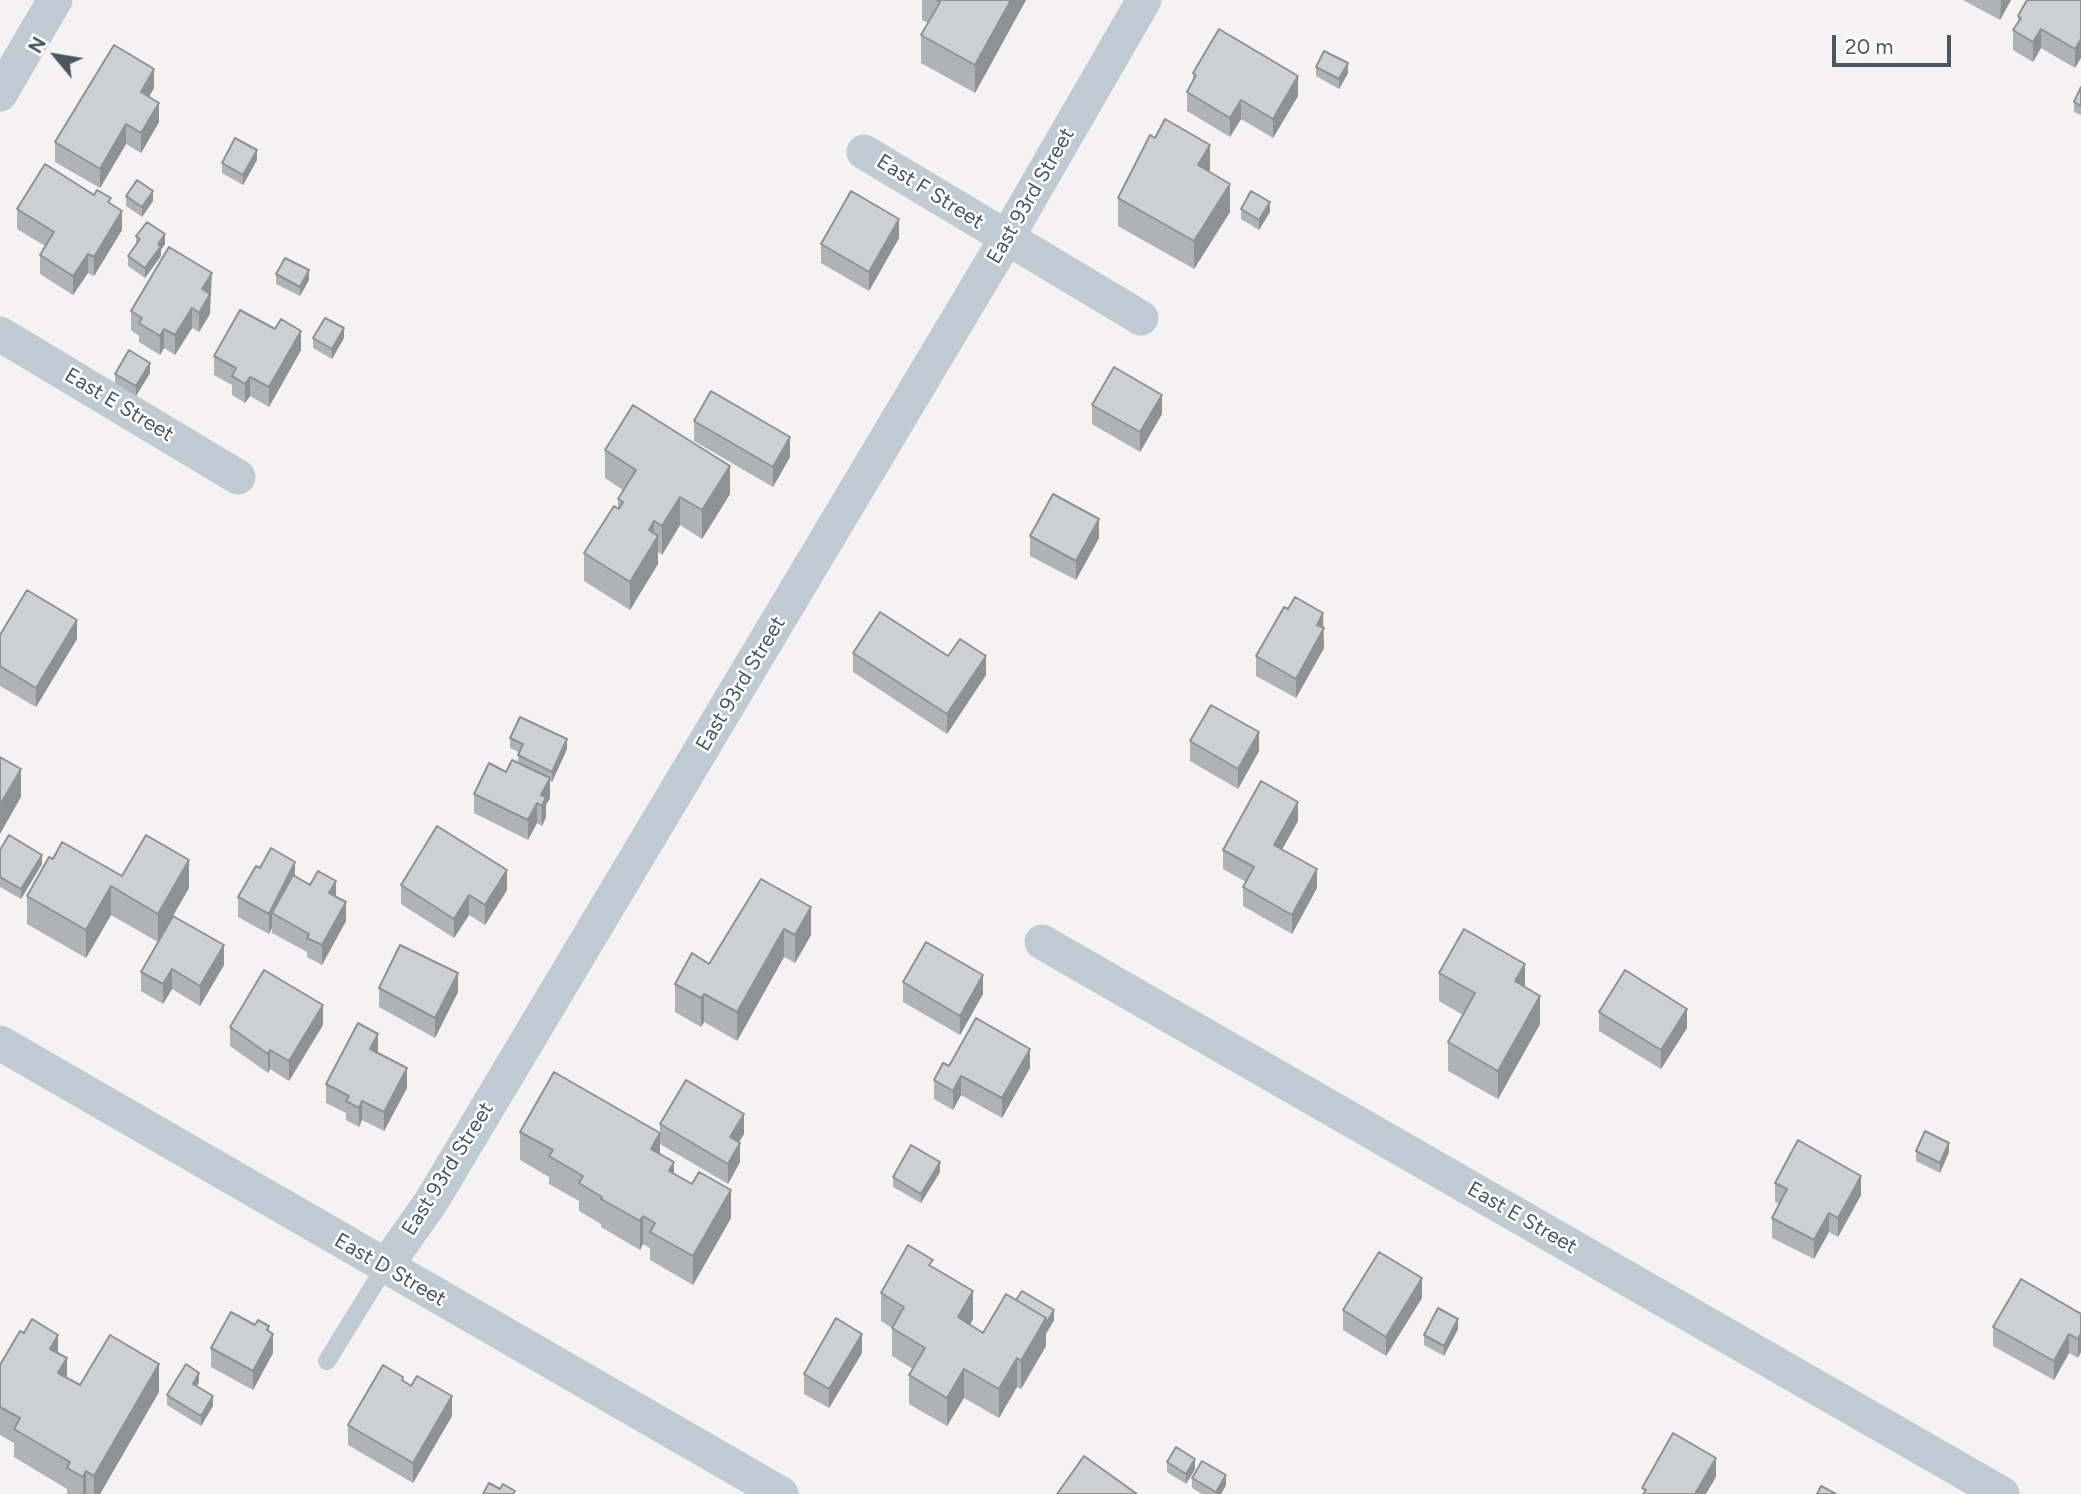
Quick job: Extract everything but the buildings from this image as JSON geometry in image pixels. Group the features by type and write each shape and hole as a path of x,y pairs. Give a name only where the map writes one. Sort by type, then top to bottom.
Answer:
{"street":[{"path":"0,93 55,0"},
{"name":"East 93rd Street","path":"385,1267 431,1202 1006,239 1144,0"},
{"name":"East F Street","path":"864,152 1141,318"},
{"name":"East E Street","path":"0,334 238,477"},
{"name":"East E Street","path":"1042,942 2002,1494"},
{"name":"East D Street","path":"0,1043 781,1494"}],"lane":[{"name":"East 93rd Street","path":"327,1360 385,1267"}]}
